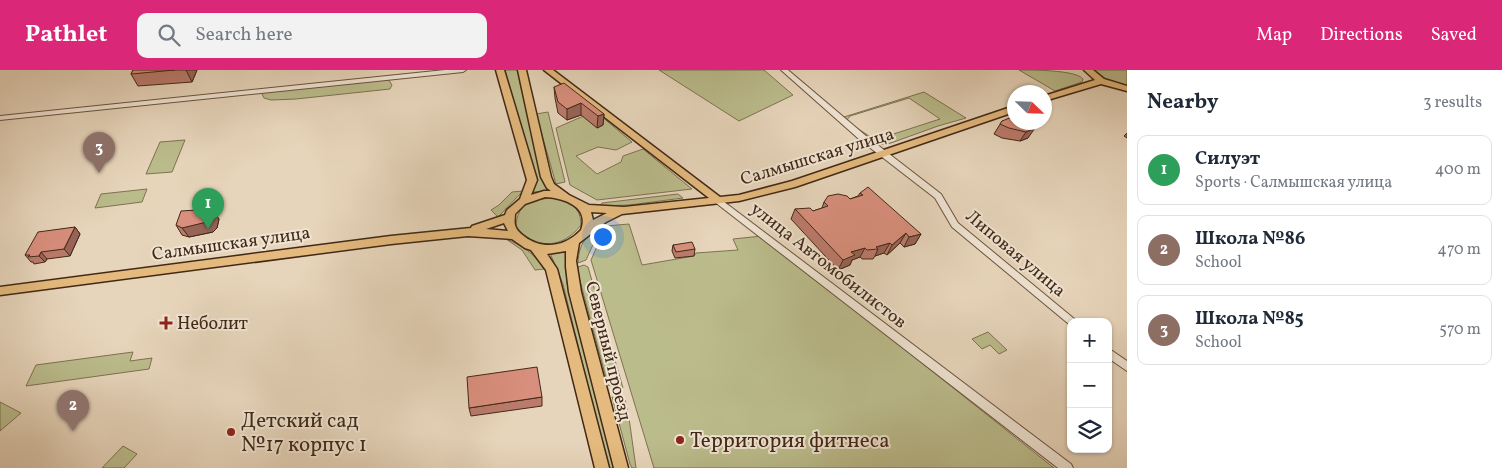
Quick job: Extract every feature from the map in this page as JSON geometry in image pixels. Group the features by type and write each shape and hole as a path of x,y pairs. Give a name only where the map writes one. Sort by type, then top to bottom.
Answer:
{"main road":[{"path":"500,70 532,180 524,200"},
{"path":"522,70 546,177 550,186 593,209 624,211"},
{"name":"улица Автомобилистов","path":"548,70 719,201"},
{"path":"1077,70 1098,80 1127,89"},
{"path":"1088,70 1098,80"},
{"path":"1052,96 1098,80"},
{"name":"Салмышская улица","path":"624,211 719,201 784,187 884,155 1007,111"},
{"path":"566,196 544,194 524,200 514,208 509,218 512,235 522,243 535,248 556,249 574,242 602,220 624,211"},
{"path":"579,203 586,212 588,222 585,232"},
{"path":"468,232 509,218"},
{"path":"468,232 512,235"},
{"name":"Салмышская улица","path":"0,291 382,241 468,232"},
{"name":"Северный проезд","path":"574,242 570,266 575,292 621,468"},
{"name":"Северный проезд","path":"535,248 544,256 551,269 602,468"}],"street":[{"path":"0,118 463,70"},
{"name":"Липовая улица","path":"784,70 884,155 938,196 955,225 1068,318"},
{"name":"улица Автомобилистов","path":"719,201 1067,468"},
{"path":"1112,355 1127,367"}],"green space":[{"path":"505,70 517,70 542,179 548,191 533,192 536,180"},
{"path":"659,70 764,70 793,95 739,121"},
{"path":"1019,70 1064,72 1083,79 1082,82 1055,91 1052,89 1052,85 1045,85"},
{"path":"1093,70 1127,70 1127,85 1107,80"},
{"path":"388,79 392,85 390,89 296,99 271,100 264,98 261,92"},
{"path":"924,92 966,118 891,143 878,145 854,126 875,140 940,119 909,98 850,116 846,121 844,119 844,117"},
{"path":"595,111 632,142 616,150 598,147 576,156 597,174 621,162 623,156 643,149 692,189 597,200 570,185 556,128"},
{"path":"548,112 565,182 556,184 536,114"},
{"path":"185,140 172,172 146,174 160,142"},
{"path":"147,189 142,202 95,208 101,194"},
{"path":"523,191 498,217 491,210 512,192"},
{"path":"678,194 683,198 629,205 599,206 602,203"},
{"path":"556,198 567,202 579,214 581,225 566,239 549,244 540,243 524,235 516,227 520,212 528,203 541,199"},
{"path":"629,224 642,265 694,256 696,253 738,250 733,239 762,236 1054,468 654,468 591,260 606,226"},
{"path":"602,225 586,260 578,263 584,241"},
{"path":"506,239 528,251 544,269 535,270 522,250"},
{"path":"567,251 567,283 614,468 608,468 563,284 550,253"},
{"path":"584,265 588,267 623,388 608,385 579,277 578,267"},
{"path":"988,332 1007,350 999,354 990,345 982,349 972,339"},
{"path":"133,352 130,361 152,358 149,369 26,386 36,365"},
{"path":"612,397 625,400 636,468 632,468 630,464"},
{"path":"0,402 21,413 0,431"},
{"path":"123,446 137,454 124,468 102,468"}],"building":[{"path":"133,70 175,70 131,74"},
{"path":"564,83 604,114 598,116 581,103 567,109 558,102 554,87"},
{"path":"1007,119 1007,127 1000,124"},
{"path":"868,187 921,234 909,237 906,233 892,245 890,243 876,247 878,249 867,250 865,248 851,252 855,255 843,260 795,209 810,208 813,211 828,206 824,202 828,196 838,194 847,196 850,199 863,195 860,193"},
{"path":"213,209 211,218 207,222 182,228 176,225 181,211"},
{"path":"75,227 64,249 41,252 39,256 28,257 30,255 25,255 38,232"},
{"path":"692,242 695,249 676,252 673,245"},
{"path":"537,367 542,397 469,408 467,377"}],"place":[{"name":"Школа №85","path":"99,173"},
{"name":"Силуэт","path":"208,229"},
{"name":"Неболит","path":"166,323"},
{"name":"Школа №86","path":"73,431"},
{"name":"Детский сад №17 корпус 1","path":"231,432"},
{"name":"Территория фитнеса","path":"680,440"}]}
